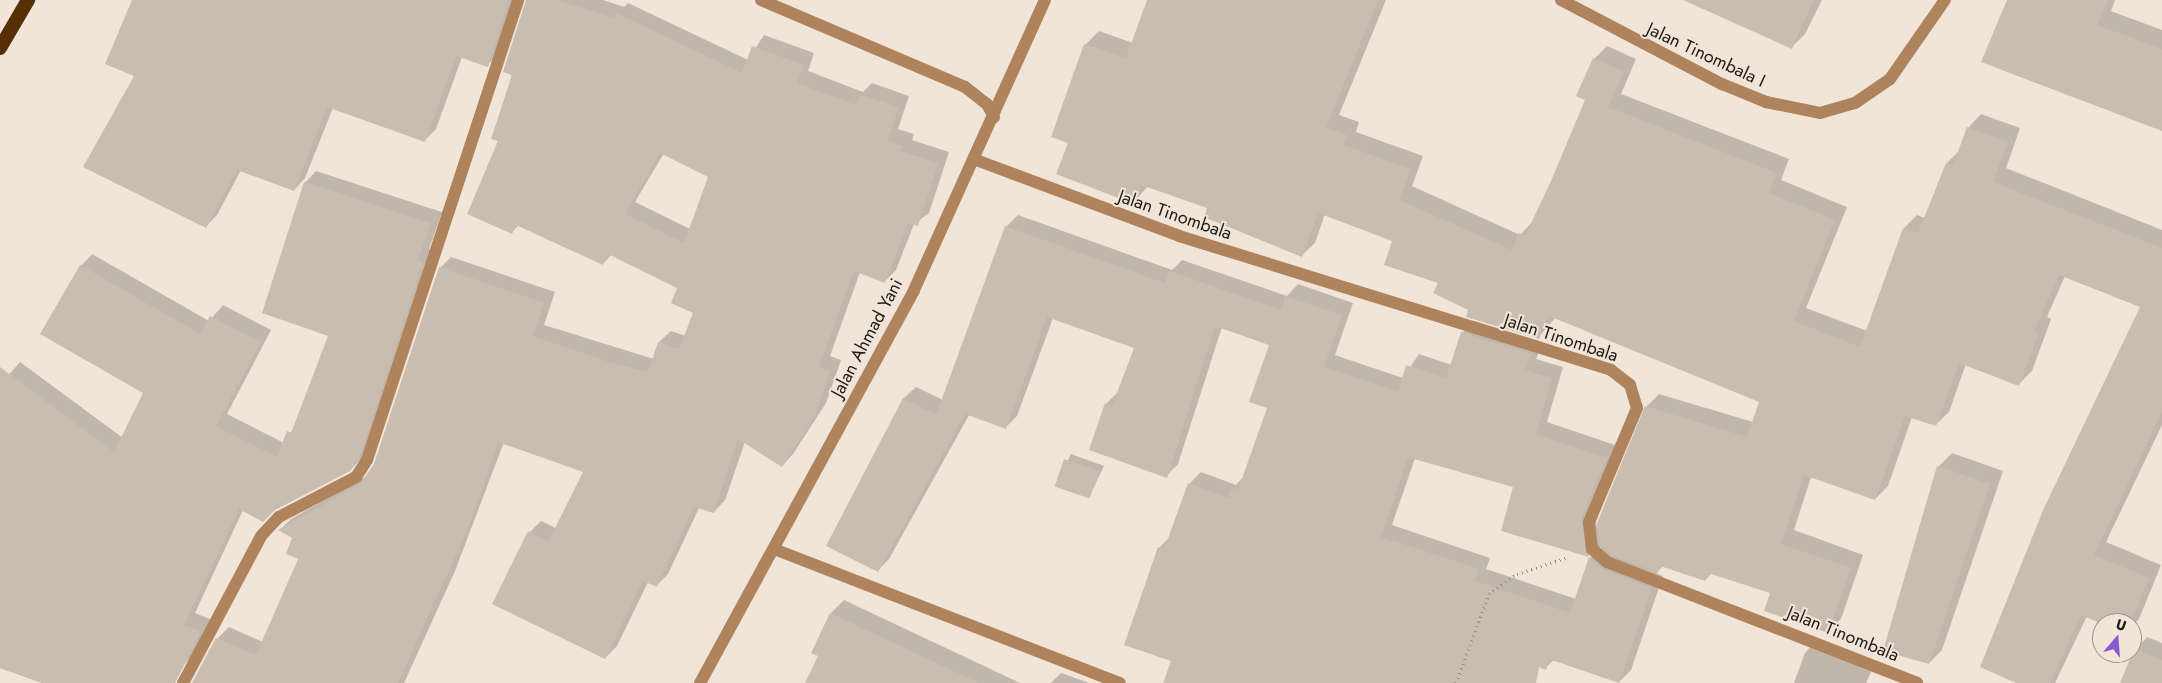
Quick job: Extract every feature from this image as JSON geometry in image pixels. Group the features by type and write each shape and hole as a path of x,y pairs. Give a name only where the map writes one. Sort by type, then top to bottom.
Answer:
{"highway":[{"path":"0,48 28,0"}],"street":[{"path":"183,683 261,536 279,517 356,477 367,460 518,0"},
{"path":"761,0 965,87 987,104 994,117"},
{"name":"Jalan Ahmad Yani","path":"700,683 914,290 976,160 1045,0"},
{"name":"Jalan Tinombala I","path":"1562,0 1722,84 1766,102 1820,113 1855,104 1890,79 1945,0"},
{"name":"Jalan Tinombala","path":"976,160 1179,236 1624,378 1634,390 1636,408 1589,522 1592,549 1607,562 1917,683"},
{"path":"774,549 1120,683"}],"path":[{"path":"1456,683 1489,594 1517,574 1592,549"}],"building":[{"path":"132,0 509,0 488,67 456,56 425,142 327,107 294,191 237,170 206,228 83,167 134,76 105,64"},
{"path":"526,0 557,0 614,18 616,13 742,73 752,46 804,65 797,83 856,105 860,94 899,107 887,141 903,146 901,151 938,163 918,226 908,223 885,283 854,271 819,367 830,371 815,416 782,467 738,439 714,513 694,507 657,587 643,581 605,659 492,604 528,531 548,542 583,472 498,442 472,519 398,683 192,683 216,638 256,655 298,559 286,554 292,538 278,530 360,484 374,464 439,267 544,303 533,336 609,362 648,372 658,342 679,349 693,313 671,303 677,288 608,254 603,265 516,225 512,234 467,214 498,141 491,139 512,75 503,72","holes":["660,153 708,177 684,243 625,214"]},
{"path":"1147,0 1378,0 1326,128 1347,135 1343,145 1411,169 1399,200 1512,250 1519,233 1525,236 1551,181 1585,100 1576,96 1593,58 1624,72 1608,107 1777,173 1769,193 1835,220 1794,321 1860,347 1903,228 1918,233 1946,163 1953,165 1967,127 2008,142 1993,182 2162,248 2162,412 2094,555 2149,578 2134,613 2092,613 2092,620 2081,615 2050,683 2016,683 1980,667 2044,508 2140,307 2059,275 2034,331 2039,332 2019,386 1959,363 1936,426 1905,416 1875,500 1804,475 1781,544 1851,568 1828,633 1764,611 1770,593 1708,573 1705,581 1660,566 1658,573 1611,555 1600,545 1597,523 1645,406 1747,437 1759,402 1549,316 1539,339 1466,317 1468,310 1433,293 1438,283 1384,265 1392,241 1318,213 1302,257 1204,217 1207,208 1141,185 1134,204 1056,174 1068,143 1051,137 1084,44 1126,58"},
{"path":"1683,0 1814,0 1792,49"},
{"path":"2007,0 2108,0 2097,25 2162,49 2162,131 1981,62"},
{"path":"304,182 431,223 418,260 423,262 360,456 350,471 275,510 263,522 239,509 184,625 201,632 175,683 43,683 0,668 0,367 114,452 143,393 40,334 80,265 200,334 210,316 261,342 216,426 277,457 287,431 291,433 328,336 262,313"},
{"path":"1005,226 1165,283 1169,271 1281,310 1285,296 1342,315 1324,367 1398,392 1406,365 1446,378 1461,332 1532,354 1525,370 1552,378 1536,434 1607,458 1581,519 1589,557 1604,570 1652,588 1619,683 1549,659 1546,670 1539,667 1536,683 1163,683 1171,661 1124,645 1158,547 1164,550 1188,483 1228,498 1232,487 1238,490 1267,408 1249,402 1269,345 1215,326 1167,478 1089,450 1105,403 1112,406 1134,348 1047,317 1006,429 965,414 878,572 826,546 903,398 936,415","holes":["1414,459 1513,487 1501,531 1589,557 1570,613 1475,581 1479,569 1381,537 1407,460"]},
{"path":"1064,459 1099,471 1090,498 1055,486"},
{"path":"1937,466 1990,484 1929,664 1883,651"},
{"path":"830,613 979,683 805,683 818,656 811,653"},
{"path":"2142,652 2162,660 2162,683 2120,683 2128,663 2142,663"}]}
